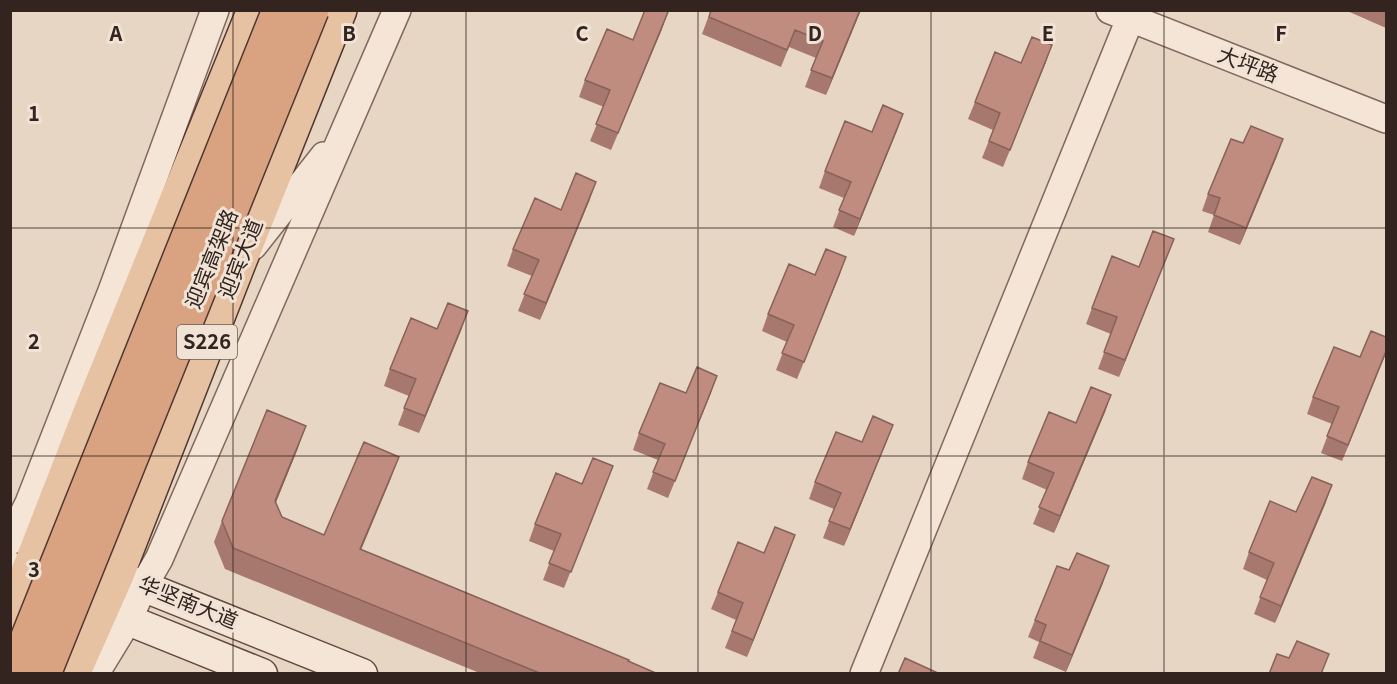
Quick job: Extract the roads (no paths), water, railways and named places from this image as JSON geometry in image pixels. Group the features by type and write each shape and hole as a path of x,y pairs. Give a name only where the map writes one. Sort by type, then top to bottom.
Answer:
{"highway":[{"name":"迎宾高架路","path":"13,674 279,10"},
{"name":"迎宾高架路","path":"44,674 312,10"}],"main road":[{"path":"10,618 19,571 18,538 254,10"},
{"name":"迎宾大道","path":"73,674 116,614 130,580 239,263 340,10"},
{"name":"华坚南大道","path":"18,538 130,580 362,674"},
{"name":"华坚南大道","path":"19,571 262,674"}],"street":[{"path":"18,538 29,503 112,291 215,10"},
{"path":"195,64 233,10"},
{"path":"130,580 159,559 397,10"},
{"path":"864,674 1120,15"},
{"name":"大坪路","path":"1120,15 1386,119"},
{"path":"239,263 347,128"},
{"path":"95,674 116,614"}]}
